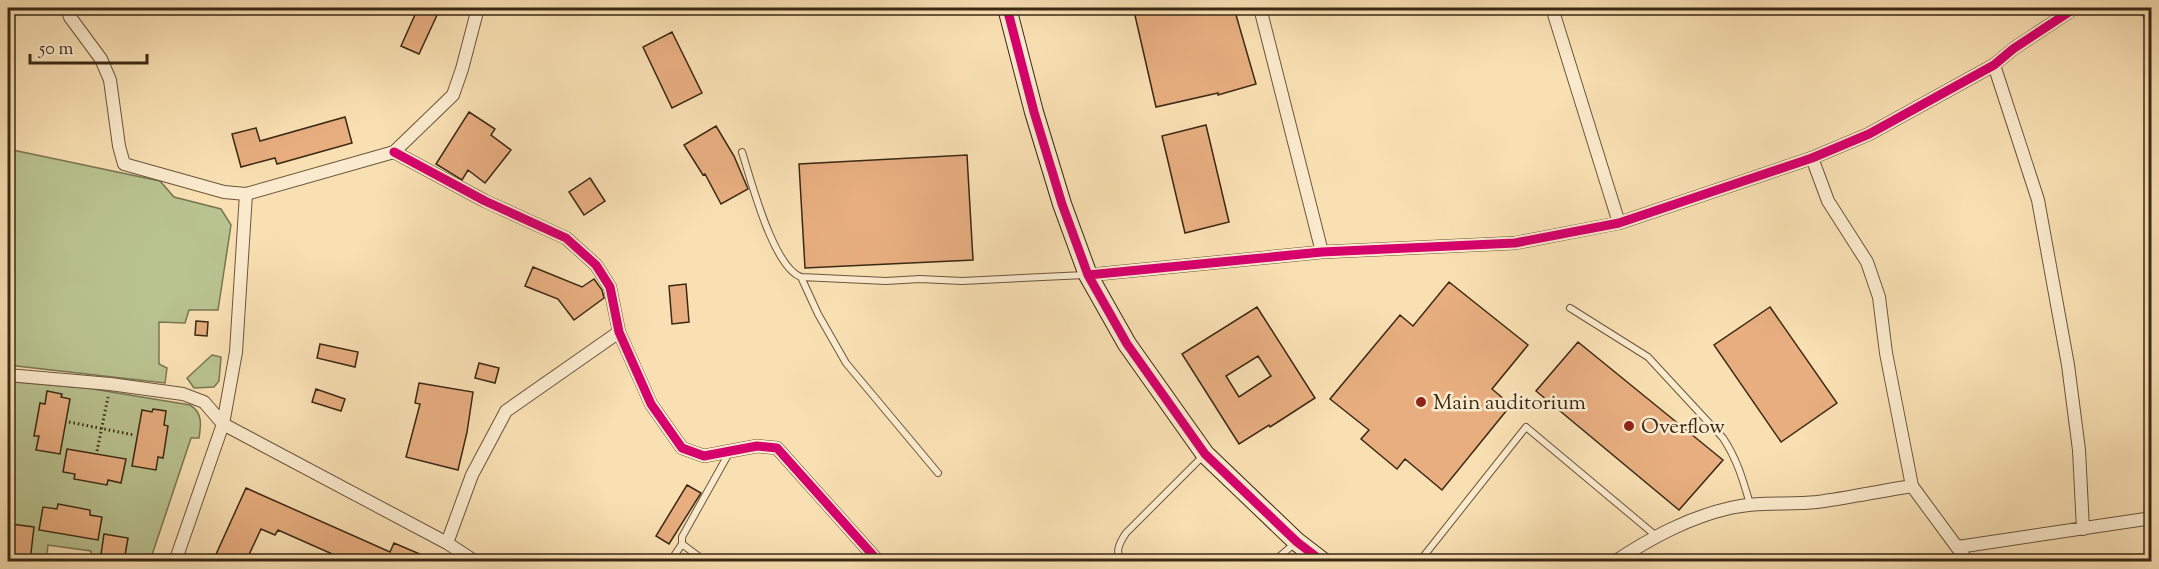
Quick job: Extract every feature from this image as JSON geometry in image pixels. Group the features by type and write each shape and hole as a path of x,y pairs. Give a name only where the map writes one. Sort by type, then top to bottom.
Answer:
{"street":[{"path":"67,8 70,17 106,70 110,80 119,146 124,164 224,192 246,194 394,152 453,95 478,8"},
{"path":"1007,8 1034,112 1062,204 1088,275 1127,345 1204,454 1297,542 1323,561"},
{"path":"1260,8 1322,252"},
{"path":"1551,8 1619,223"},
{"path":"1088,275 1322,252 1515,243 1619,223 1812,158 1869,134 1994,65 2013,49 2075,8"},
{"path":"2148,8 2151,22"},
{"path":"1994,65 2038,200 2068,365 2079,450 2083,529"},
{"path":"394,152 485,201 566,238 596,265 610,287 619,332 651,404 682,448 704,456 757,446 777,448 879,561"},
{"path":"1812,158 1828,201 1867,262 1879,297 1886,353 1912,486 1968,561"},
{"path":"174,561 223,424 236,352 246,194"},
{"path":"447,543 472,475 506,411 619,332"},
{"path":"8,375 110,384 183,394 204,402 223,424 447,543 476,561"},
{"path":"1614,561 1655,535 1709,514 1750,504 1816,502 1912,486"},
{"path":"1958,547 2151,518"}],"lane":[{"path":"742,152 771,238 796,275 801,277 886,281 920,279 962,281 1088,275"},
{"path":"801,277 818,314 846,363 938,473"},
{"path":"1570,308 1648,357 1716,430 1734,453 1750,504"},
{"path":"1419,561 1526,427 1655,535"},
{"path":"670,561 682,544 686,529 729,452"},
{"path":"1122,561 1119,558 1119,544 1126,533 1204,454"},
{"path":"1273,561 1297,542"},
{"path":"682,544 706,561"}],"path":[{"path":"97,451 110,384"},
{"path":"69,422 134,435"}],"green space":[{"path":"8,149 160,181 174,197 221,209 231,225 218,310 189,310 185,323 159,322 159,364 167,368 165,383 8,365"},
{"path":"212,355 221,357 219,381 214,387 194,388 187,378"},
{"path":"15,382 87,388 190,405 194,408 199,416 199,438 191,438 150,561 90,561 91,551 48,545 46,561 8,562 8,389"}],"building":[{"path":"418,8 426,8 438,13 419,54 401,46"},
{"path":"1149,8 1234,8 1256,84 1218,95 1218,93 1156,107 1134,11"},
{"path":"672,32 702,93 672,108 643,47"},
{"path":"469,112 495,129 491,135 511,150 485,183 468,170 462,180 436,164"},
{"path":"345,117 352,143 277,164 275,158 241,167 232,134 256,128 260,141"},
{"path":"1206,125 1229,222 1185,233 1162,136"},
{"path":"716,126 734,156 748,189 721,204 705,174 703,175 684,145"},
{"path":"967,155 973,260 805,268 799,164"},
{"path":"590,178 605,201 584,215 569,192"},
{"path":"533,267 582,287 594,279 602,290 604,298 574,320 558,299 525,286"},
{"name":"Main auditorium","path":"1449,282 1528,345 1492,389 1511,405 1442,490 1405,459 1397,469 1361,439 1369,430 1330,399 1400,315 1413,326"},
{"path":"686,284 689,322 672,324 669,286"},
{"path":"1257,307 1315,398 1239,444 1182,354","holes":["1258,356 1271,376 1239,397 1226,376"]},
{"path":"1770,307 1837,403 1781,442 1714,345"},
{"path":"196,321 208,322 207,336 195,335"},
{"name":"Overflow","path":"1578,342 1723,460 1679,510 1536,391"},
{"path":"320,344 358,352 355,367 317,358"},
{"path":"479,363 499,368 495,383 475,378"},
{"path":"419,383 473,392 458,470 406,457 420,404 415,403"},
{"path":"316,389 345,399 341,411 312,402"},
{"path":"47,391 62,394 61,397 70,399 60,454 36,450 39,436 34,436 40,403 45,404"},
{"path":"153,409 166,411 164,425 168,426 163,458 158,457 156,470 132,466 142,410 152,412"},
{"path":"67,449 126,459 121,483 108,480 107,485 74,479 75,474 63,472"},
{"path":"687,485 701,493 669,544 656,536"},
{"path":"246,488 390,552 394,543 436,561 348,561 278,530 275,535 261,529 246,561 213,561"},
{"path":"58,504 90,510 90,515 102,517 98,540 39,530 43,507 57,509"},
{"path":"11,524 34,527 30,561 8,561 8,536"},
{"path":"104,534 128,538 124,561 100,561"}],"cycle path":[{"path":"1007,8 1034,112 1062,204 1088,275 1127,344 1205,454 1297,542 1323,562"},
{"path":"1088,275 1322,252 1515,243 1619,223 1812,158 1869,134 1994,65 2013,49 2075,8"},
{"path":"394,152 485,201 566,238 596,265 610,287 619,332 651,404 682,448 704,456 757,446 777,448 879,562"}],"place":[{"name":"Main auditorium","path":"1421,402"},
{"name":"Overflow","path":"1629,426"}]}
